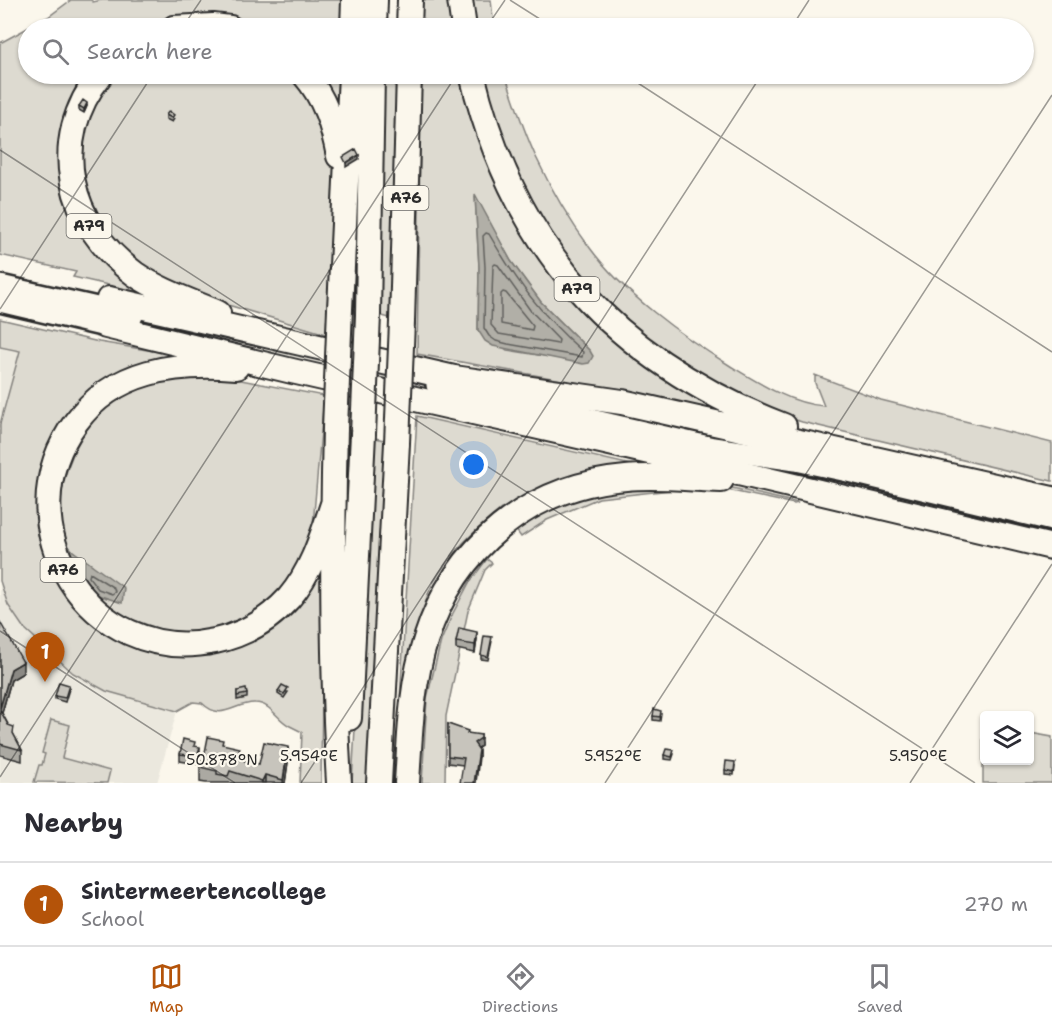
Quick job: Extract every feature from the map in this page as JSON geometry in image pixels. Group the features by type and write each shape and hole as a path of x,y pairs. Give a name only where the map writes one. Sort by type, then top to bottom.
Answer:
{"highway":[{"path":"353,18 354,0"},
{"path":"374,18 375,0"},
{"path":"409,18 410,0"},
{"path":"460,0 463,18"},
{"name":"A79","path":"95,84 81,107 71,145 71,167 75,192 91,230 107,250 137,275 172,294 269,336"},
{"path":"311,84 324,102 329,114 346,187"},
{"name":"A76","path":"339,783 334,687 333,504 351,84"},
{"name":"A76","path":"345,783 368,315 372,84"},
{"name":"A76","path":"379,783 397,443 409,84"},
{"name":"A79","path":"475,84 492,143 521,205 561,269 591,304 648,354 699,388 750,413 860,456"},
{"name":"A79","path":"109,299 454,378 622,402 1052,500"},
{"path":"106,326 1052,547"},
{"name":"A76","path":"292,371 231,366 187,366 149,372 110,389 79,418 59,452 51,477 48,501 52,540 65,574 77,591 104,617 146,638 172,644 200,644 224,639 249,629 281,606 303,578 315,555 333,504"},
{"path":"407,783 415,698 425,640 455,576 476,549 499,527 549,497 576,487 609,480 665,477 781,482"}],"main road":[{"name":"A79","path":"1,277 109,299"},
{"name":"A79","path":"1,277 713,448 796,460 868,475 1052,520"},
{"path":"0,301 106,326"}],"shaded area":[{"path":"71,0 91,0 93,2 102,0 343,0 342,18 46,18"},
{"path":"421,0 454,0 457,18 421,18"},
{"path":"468,0 491,0 493,18 471,18"},
{"path":"18,33 18,84 338,84 326,334 211,300 152,295 73,277 76,272 0,255 0,43"},
{"path":"383,84 401,84 393,319 375,314"},
{"path":"421,84 471,84 543,258 749,421 629,392 417,354","holes":["475,196 511,261 541,302 590,351 557,358 507,350 478,330 479,267"]},
{"path":"484,84 509,84 541,167 567,215 590,248 636,297 692,341 763,385 799,401 824,406 815,383 815,375 881,400 1052,443 1052,481 802,422 760,409 652,347 577,277 510,168"},
{"path":"0,319 99,342 201,359 132,373 46,463 76,603 204,651 315,574 323,576 321,783 300,783 302,732 285,723 265,706 255,703 222,712 209,709 202,703 193,702 177,711 106,691 73,673 23,627 8,605 0,581 0,424 20,351 0,347"},
{"path":"0,347 21,351 0,424"},
{"path":"210,374 324,396 313,525 303,560 274,600 224,631 180,633 159,629 123,616 95,594 92,565 73,551 64,539 62,490 73,453 82,436 107,408 122,397 144,387 165,381"},
{"path":"416,383 1052,528 1052,540 416,392"},
{"path":"417,416 798,503 708,486 599,498 547,520 521,537 501,509 455,552 430,589 424,609 413,673 400,783 395,783"},
{"path":"371,437 389,441 372,783 352,783"},
{"path":"487,559 492,563 485,570 468,611 446,716 445,783 422,783 427,698 441,641 469,583"},
{"path":"0,581 8,605 23,627 73,673 106,691 177,711 157,783 0,783"},
{"path":"51,720 70,725 62,758 110,771 107,783 34,782 39,765 42,765 45,754 42,753"},
{"path":"1034,734 1052,737 1052,783 983,783 983,765 1034,765"}],"water":[{"path":"475,194 511,261 541,302 590,351 593,356 589,363 583,364 493,346 485,341 478,330 479,267"},
{"path":"65,542 73,551 124,588 122,603 95,594 84,581"}],"building":[{"path":"83,100 87,103 84,109 79,106"},
{"path":"169,111 174,115 172,118 166,115"},
{"path":"356,149 359,155 346,163 343,157"},
{"path":"0,622 23,662 11,669 0,708"},
{"path":"459,628 477,632 475,645 456,642"},
{"path":"484,636 492,637 488,657 481,655"},
{"path":"59,682 69,685 65,698 55,696"},
{"path":"282,685 288,688 284,694 278,691"},
{"path":"246,689 247,694 237,696 237,691"},
{"path":"654,709 661,711 660,717 653,716"},
{"path":"0,710 8,725 14,727 13,733 22,750 0,744"},
{"path":"448,724 468,731 467,733 481,735 481,738 474,743 479,750 474,783 460,783 464,758 448,756"},
{"path":"208,737 223,740 222,744 240,748 237,759 259,764 264,742 288,747 283,780 265,775 262,781 230,771 228,776 200,767 201,762 203,763"},
{"path":"183,739 195,742 194,746 200,747 197,756 180,754"},
{"path":"666,749 674,750 672,757 664,755"},
{"path":"726,761 735,762 734,772 725,770"}],"place":[{"name":"Sintermeertencollege","path":"45,682"}]}
